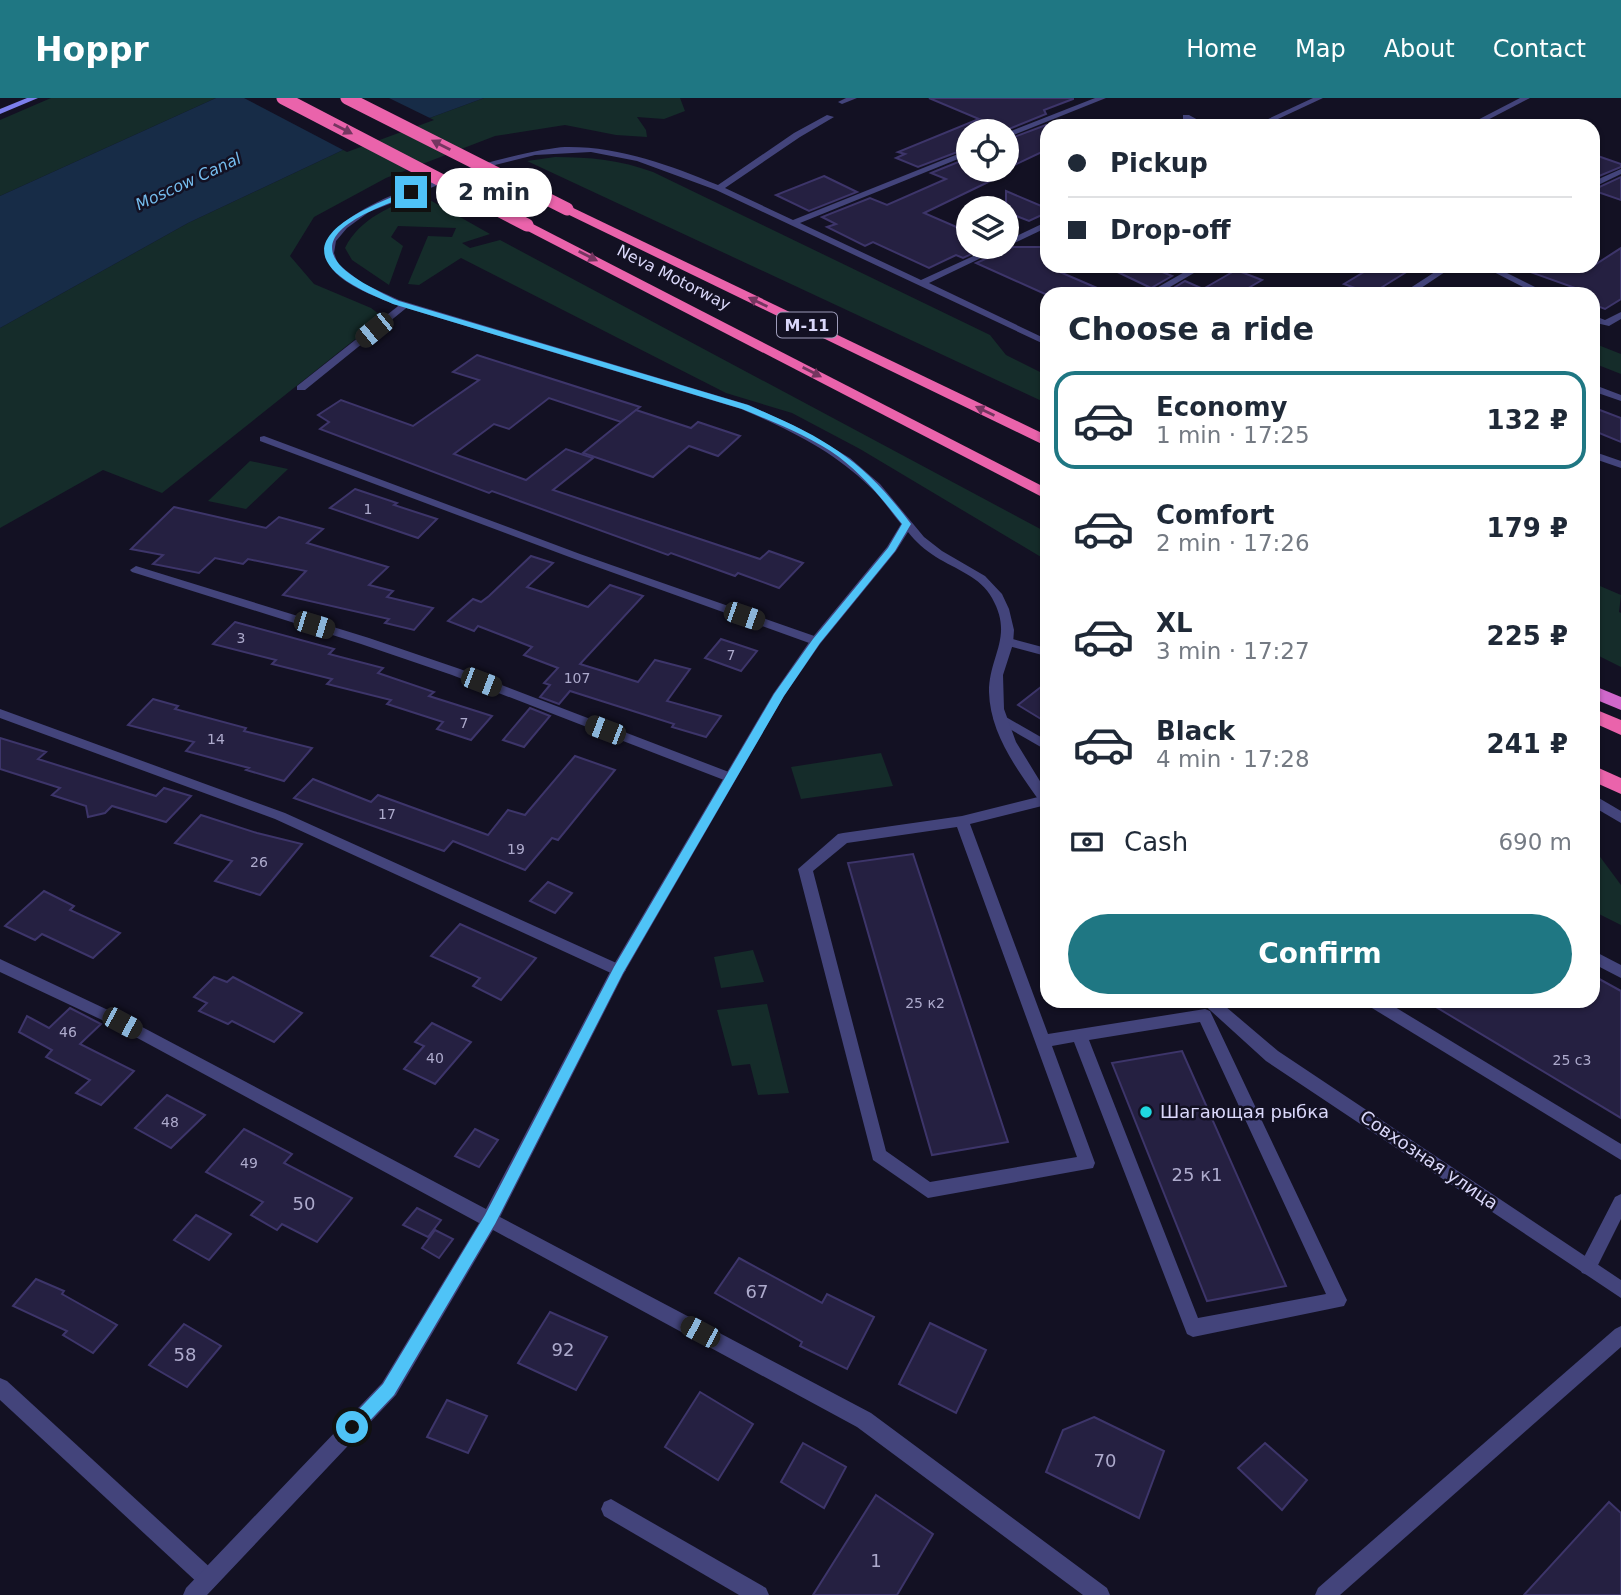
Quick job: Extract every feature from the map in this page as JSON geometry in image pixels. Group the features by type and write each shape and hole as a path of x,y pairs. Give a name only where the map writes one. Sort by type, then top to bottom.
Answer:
{"highway":[{"name":"Neva Motorway","path":"283,98 1040,491"},
{"name":"Neva Motorway","path":"347,98 568,209 1040,438"},
{"path":"1600,695 1621,704"},
{"path":"1600,718 1621,728"},
{"path":"1600,776 1621,787"}],"main road":[{"path":"0,112 34,98"}],"street":[{"path":"842,102 853,98"},
{"path":"1049,119 1102,98"},
{"path":"1272,119 1319,98"},
{"path":"1484,119 1526,98"},
{"path":"719,188 797,135 830,117"},
{"path":"1186,117 1190,119"},
{"path":"1019,131 1040,123"},
{"path":"1040,339 719,188 643,160 615,153 566,150 515,156 395,198 344,223 331,239 329,253 336,268 355,283 405,305 745,407 796,428 842,456 876,486 929,547 980,576 1002,605 1009,642 997,673 995,699 999,717 1024,769 1040,792"},
{"path":"792,223 956,157"},
{"path":"1600,182 1621,171"},
{"path":"1019,238 1040,228"},
{"path":"922,283 974,259"},
{"path":"1164,287 1189,273"},
{"path":"1417,287 1439,273"},
{"path":"1500,273 1530,287"},
{"path":"301,388 405,305"},
{"path":"1600,321 1606,324 1621,315"},
{"path":"1600,390 1621,398"},
{"path":"264,439 576,556 816,641"},
{"path":"1600,457 1621,465"},
{"path":"193,1595 389,1389 490,1219 618,970 729,777 779,694 816,641 892,549 907,524"},
{"path":"136,570 456,672 729,777"},
{"path":"1009,642 1040,650"},
{"path":"0,713 280,816 618,970"},
{"path":"999,717 1040,742"},
{"path":"962,821 1087,1163 928,1190 879,1155 805,869 843,838 962,821 1040,802"},
{"path":"1600,804 1621,818"},
{"path":"1600,960 1621,972"},
{"path":"0,965 122,1023 864,1420 1100,1595"},
{"path":"1383,1008 1621,1153"},
{"path":"1042,1041 1211,1009 1338,1300 1193,1328 1079,1035"},
{"name":"Совхозная улица","path":"1211,1009 1272,1056 1621,1290"},
{"path":"1588,1267 1621,1202"},
{"path":"1325,1595 1621,1335"},
{"path":"0,1387 207,1578"},
{"path":"611,1509 759,1595"}],"green space":[{"path":"51,98 216,98 0,196 0,120"},
{"path":"484,98 680,98 685,111 664,119 637,117 646,130 647,137 616,135 565,125 495,136 386,178 314,217 290,256 314,284 371,308 383,317 162,493 103,470 0,528 0,328 188,223 345,149"},
{"path":"555,157 605,160 653,172 990,335 1006,355 1040,372 1040,400 527,161"},
{"path":"421,195 490,234 462,243 470,248 500,240 1040,529 1040,556 860,449 792,413 726,393 461,258 419,285 408,284 428,236 452,237 456,228 398,226 391,237 403,246 389,285 352,260 345,248 359,229 377,214"},
{"path":"1600,346 1621,354 1621,374 1600,366"},
{"path":"250,461 288,469 246,509 208,501"},
{"path":"1600,586 1621,595 1621,667 1600,656"},
{"path":"881,753 893,786 801,799 791,767"},
{"path":"1600,857 1621,885 1621,925 1600,914"},
{"path":"753,950 764,982 721,988 714,957"},
{"path":"767,1004 789,1093 758,1095 750,1064 732,1066 717,1010"}],"water":[{"name":"Moscow Canal","path":"216,98 484,98 345,149 188,223 0,328 0,196"}],"pier":[{"path":"244,98 389,98 434,120 347,152"}],"building":[{"path":"929,98 1073,98 1044,110 1046,114 1019,125 1019,119 979,119"},
{"path":"1040,127 1040,153 1019,163 1019,135"},
{"path":"956,128 956,153 918,167 896,158 905,154 898,152"},
{"path":"1600,157 1621,164 1621,167 1600,176"},
{"path":"956,163 956,182 988,182 924,213 956,227 956,255 929,268 873,242 865,246 827,227 836,224 822,217 870,198 887,205 946,179 931,173"},
{"path":"824,176 857,192 809,211 776,195"},
{"path":"1621,177 1621,200 1600,193 1600,187"},
{"path":"1019,197 1040,205 1040,216 1029,221 1019,217"},
{"path":"1019,247 1040,247 1040,273 1062,273 1095,287 1040,287 1040,292 976,263 985,259 1019,259"},
{"path":"1621,248 1621,299 1605,309 1600,307 1600,287 1572,287 1533,273 1600,273 1600,262"},
{"path":"1120,273 1165,273 1172,276 1149,287"},
{"path":"1231,273 1244,273 1262,280 1250,287 1206,287"},
{"path":"1362,273 1405,273 1382,287 1352,287 1344,284"},
{"path":"1185,281 1198,287 1175,287"},
{"path":"477,355 640,407 621,422 549,398 509,429 494,424 454,454 526,480 566,449 593,458 553,490 760,559 769,551 803,563 779,588 738,573 735,576 671,553 668,555 492,491 489,493 320,429 329,422 318,415 341,400 413,426 479,380 453,372"},
{"path":"636,410 691,428 698,422 740,436 718,456 689,446 653,477 583,453"},
{"path":"1600,410 1621,418 1621,442 1600,433"},
{"path":"355,489 437,519 418,538 330,508"},
{"path":"174,507 266,528 279,517 323,529 307,543 388,567 369,585 393,591 387,597 433,608 414,630 385,623 389,619 283,595 306,571 248,559 243,564 215,558 199,573 153,564 163,555 131,549"},
{"path":"531,556 553,563 527,587 588,607 610,585 643,596 580,664 638,682 655,660 690,669 667,701 721,716 706,737 570,691 559,704 540,697 550,685 544,683 558,668 524,655 532,647 478,626 474,631 448,621 473,599 481,602 489,596"},
{"path":"235,622 334,649 329,654 383,668 378,673 434,692 429,696 492,716 471,740 437,729 443,722 387,704 391,700 327,684 332,679 272,664 276,660 213,644"},
{"path":"721,639 757,651 741,671 705,658"},
{"path":"1040,688 1040,718 1018,705"},
{"path":"153,699 178,706 175,709 246,728 244,731 312,748 284,781 246,770 249,768 186,751 194,742 128,725"},
{"path":"530,708 550,716 524,747 503,740"},
{"path":"0,738 46,752 38,759 156,796 164,788 191,796 166,822 112,806 105,813 88,817 86,806 52,795 60,788 0,769"},
{"path":"575,756 615,770 558,840 552,838 525,870 453,841 444,851 294,798 313,779 371,802 378,795 488,835 508,810 525,815"},
{"path":"201,815 302,844 260,895 215,881 232,861 175,843"},
{"path":"913,854 1008,1142 932,1155 848,863"},
{"path":"548,882 572,893 555,913 530,901"},
{"path":"44,891 74,906 70,910 120,933 93,958 42,934 35,940 5,926"},
{"path":"460,924 536,958 501,1000 473,986 480,978 431,956"},
{"path":"214,977 227,982 233,977 302,1013 274,1042 232,1021 228,1024 199,1011 207,1003 194,997"},
{"path":"1600,979 1621,991 1621,1118 1438,1008 1600,1008"},
{"path":"70,1008 101,1024 80,1044 134,1071 101,1105 76,1093 90,1080 46,1057 52,1050 19,1032 27,1016 49,1028"},
{"path":"432,1023 471,1042 435,1084 404,1069 424,1046 415,1042"},
{"path":"1182,1051 1286,1286 1207,1301 1112,1063"},
{"path":"167,1095 205,1115 171,1148 135,1128"},
{"path":"244,1129 292,1154 284,1163 352,1198 317,1242 282,1224 277,1230 251,1215 263,1202 206,1172"},
{"path":"475,1129 498,1140 479,1167 455,1156"},
{"path":"417,1208 441,1220 428,1237 403,1225"},
{"path":"196,1215 231,1234 209,1260 174,1240"},
{"path":"435,1230 453,1239 439,1258 422,1248"},
{"path":"739,1258 822,1303 827,1294 874,1317 847,1369 800,1346 802,1342 715,1293"},
{"path":"36,1279 64,1291 62,1294 117,1325 93,1353 63,1335 67,1331 13,1306"},
{"path":"550,1312 607,1337 576,1390 518,1363"},
{"path":"930,1323 986,1350 956,1413 899,1384"},
{"path":"184,1324 221,1346 187,1387 149,1365"},
{"path":"700,1392 753,1424 718,1480 665,1447"},
{"path":"447,1400 487,1416 468,1453 427,1437"},
{"path":"1094,1417 1164,1451 1139,1518 1046,1472 1063,1430"},
{"path":"803,1443 846,1467 824,1508 781,1482"},
{"path":"1265,1443 1307,1480 1282,1510 1238,1468"},
{"path":"876,1495 933,1534 897,1595 813,1595"},
{"path":"1609,1502 1621,1513 1621,1595 1524,1595"}],"place":[{"name":"Шагающая рыбка","path":"1146,1112"}],"route":[{"path":"352,1427 389,1389 490,1219 618,970 779,694 816,641 892,549 907,524 876,486 842,456 796,428 745,407 396,303 355,283 336,268 329,253 331,239 344,223 366,210 411,192"}]}
